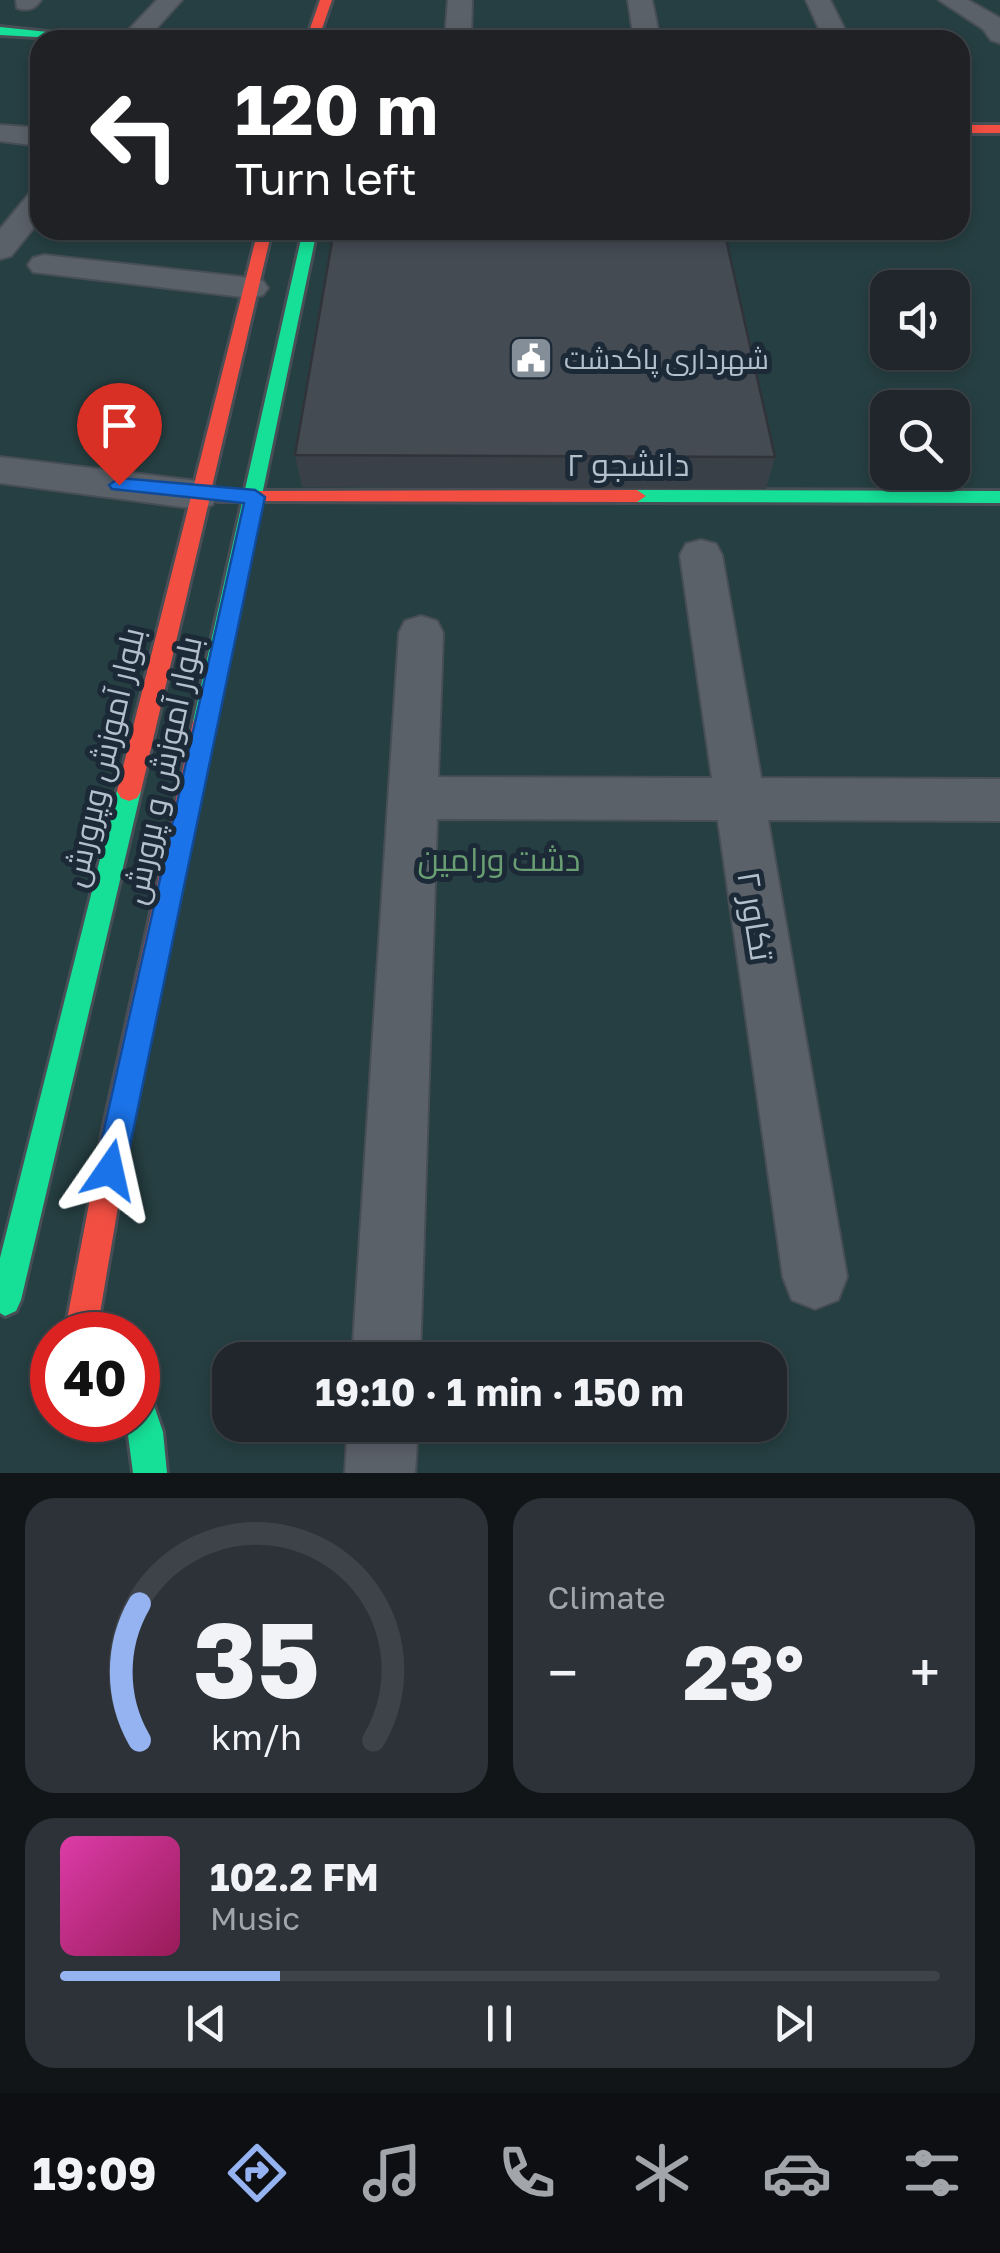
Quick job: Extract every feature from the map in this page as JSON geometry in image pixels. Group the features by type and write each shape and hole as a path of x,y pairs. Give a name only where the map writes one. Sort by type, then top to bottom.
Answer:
{"street":[{"path":"142,30 170,0"},
{"path":"316,30 326,0 353,0"},
{"path":"458,30 460,0"},
{"path":"640,0 645,30"},
{"path":"818,0 833,30"},
{"path":"951,0 992,24 1000,36"},
{"path":"0,31 30,34"},
{"path":"970,129 1000,129"},
{"path":"0,133 30,137"},
{"path":"0,249 30,212"},
{"name":"بلوار آموزش وپرورش","path":"2,1300 50,1127 198,494 262,240"},
{"name":"بلوار آموزش و پرورش","path":"90,1312 117,1130 308,240"},
{"path":"44,265 251,288"},
{"path":"0,470 198,494"},
{"name":"دانشجو ۲","path":"198,494 1000,496"},
{"name":"تکاور ۲","path":"701,555 815,1277"},
{"path":"387,1342 421,632"},
{"path":"412,798 1000,800"},
{"path":"2,1300 32,1304"},
{"path":"148,1442 150,1473"},
{"path":"380,1473 382,1442"}],"green space":[{"name":"دشت ورامین","path":"0,0 1000,0 1000,1473 0,1473"}],"building":[{"name":"شهرداری پاکدشت","path":"332,240 726,240 775,457 295,455"}],"traffic: fast":[{"path":"0,31 30,34"},
{"path":"204,722 308,240"},
{"path":"637,496 1000,497"},
{"path":"5,1300 129,791"},
{"path":"148,1442 150,1473"}],"traffic: jam":[{"path":"316,30 326,0"},
{"path":"970,129 1000,129"},
{"path":"129,791 263,240"},
{"path":"218,495 637,496"},
{"path":"84,1312 117,1130 204,722"}],"place":[{"name":"شهرداری پاکدشت","path":"531,358"}],"route":[{"path":"110,1170 255,497 119,485"}]}
